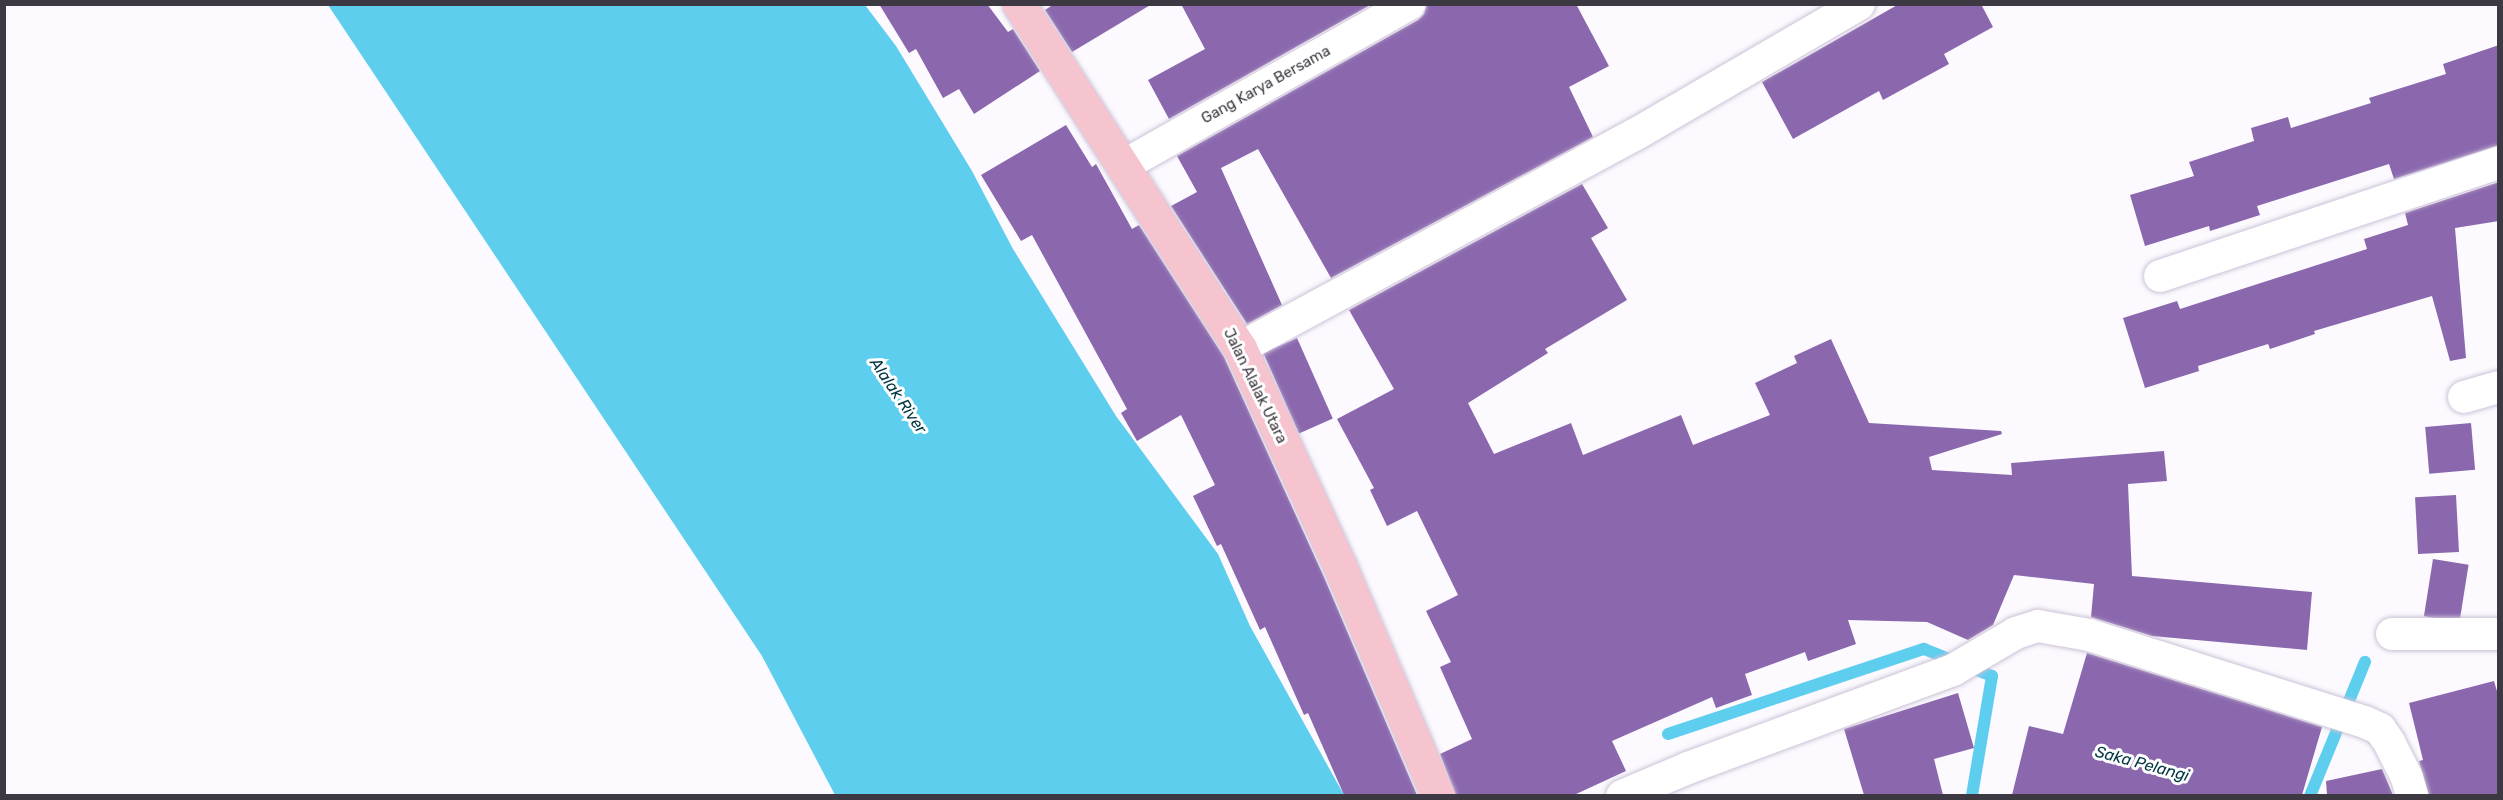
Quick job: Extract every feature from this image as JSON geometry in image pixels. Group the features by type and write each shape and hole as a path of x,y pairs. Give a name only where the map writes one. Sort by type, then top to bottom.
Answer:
{"main road":[{"name":"Jalan Alalak Utara","path":"1019,4 1240,348 1341,569 1438,795"}],"street":[{"name":"Gang Karya Bersama","path":"1123,166 1409,4"},
{"path":"1240,348 1636,134 1859,4"},
{"path":"2160,276 2499,163"},
{"path":"2464,397 2499,387"},
{"path":"1622,795 1953,670 1998,646 2016,633 2038,626 2089,634 2365,722 2380,729 2389,742 2407,778 2412,795"},
{"path":"2392,634 2499,634"}],"water":[{"name":"Alalak River","path":"328,5 865,5 896,46 972,171 1013,249 1116,416 1218,554 1250,626 1344,795 835,795 762,656"}],"building":[{"path":"879,4 987,4 1008,32 1013,29 1040,71 974,114 959,89 943,98 916,49 909,53"},
{"path":"1054,4 1152,4 1072,52 1045,10"},
{"path":"1181,4 1372,4 1169,119 1148,80 1205,49"},
{"path":"1427,4 1576,4 1609,66 1569,87 1593,137 1331,278 1258,149 1221,168 1282,305 1247,324 1171,206 1197,192 1177,156 1418,20 1424,14"},
{"path":"1899,4 1981,4 1993,27 1944,54 1949,64 1883,100 1879,91 1793,139 1762,82"},
{"path":"2499,45 2499,145 2394,179 2389,164 2257,206 2260,215 2210,231 2209,226 2145,246 2130,195 2194,176 2189,162 2254,141 2251,128 2288,117 2291,128 2371,103 2369,98 2446,74 2443,64"},
{"path":"1066,125 1092,167 1096,164 1132,229 1139,225 1224,357 1324,577 1417,795 1344,795 1308,713 1304,715 1265,627 1260,630 1221,544 1217,546 1193,496 1215,485 1181,415 1137,441 1121,413 1127,409 1032,235 1021,241 981,175"},
{"path":"2499,182 2499,221 2455,228 2466,358 2450,361 2432,296 2314,331 2315,334 2270,349 2268,344 2198,366 2199,371 2145,388 2123,318 2177,301 2180,309 2367,249 2364,239 2408,225 2405,213"},
{"path":"1582,184 1608,228 1591,238 1627,300 1545,349 1548,353 1468,403 1494,454 1571,423 1583,455 1681,415 1693,445 1770,415 1755,383 1797,363 1794,356 1831,339 1869,423 2001,431 2002,434 1929,457 1932,470 2012,475 2011,463 2164,451 2167,481 2128,484 2132,576 2312,592 2307,650 2152,636 2091,617 2094,584 2014,575 1993,625 1968,640 1927,622 1848,620 1856,644 1808,661 1805,652 1745,674 1752,695 1716,708 1712,697 1612,741 1626,771 1574,795 1456,795 1440,754 1472,739 1440,667 1451,662 1426,611 1458,595 1417,511 1387,526 1370,490 1374,488 1337,419 1394,389 1349,310"},
{"path":"1297,338 1333,418 1299,433 1263,353"},
{"path":"2471,423 2475,470 2429,474 2425,427"},
{"path":"2456,495 2459,552 2418,554 2415,497"},
{"path":"2433,559 2469,565 2459,622 2424,616"},
{"path":"2087,653 2322,727 2302,795 2012,795 2029,726 2063,734"},
{"path":"2494,681 2499,698 2499,795 2429,795 2419,761 2423,760 2409,703"},
{"path":"1958,693 1974,748 1934,759 1943,795 1864,795 1844,729"},
{"path":"2382,769 2393,795 2327,795 2326,781"}],"waterway":[{"path":"1668,734 1924,649 1992,676 1972,796"},
{"path":"2310,796 2365,662"}],"water label":[{"name":"Saka Pelangi","path":"2142,764"}]}
